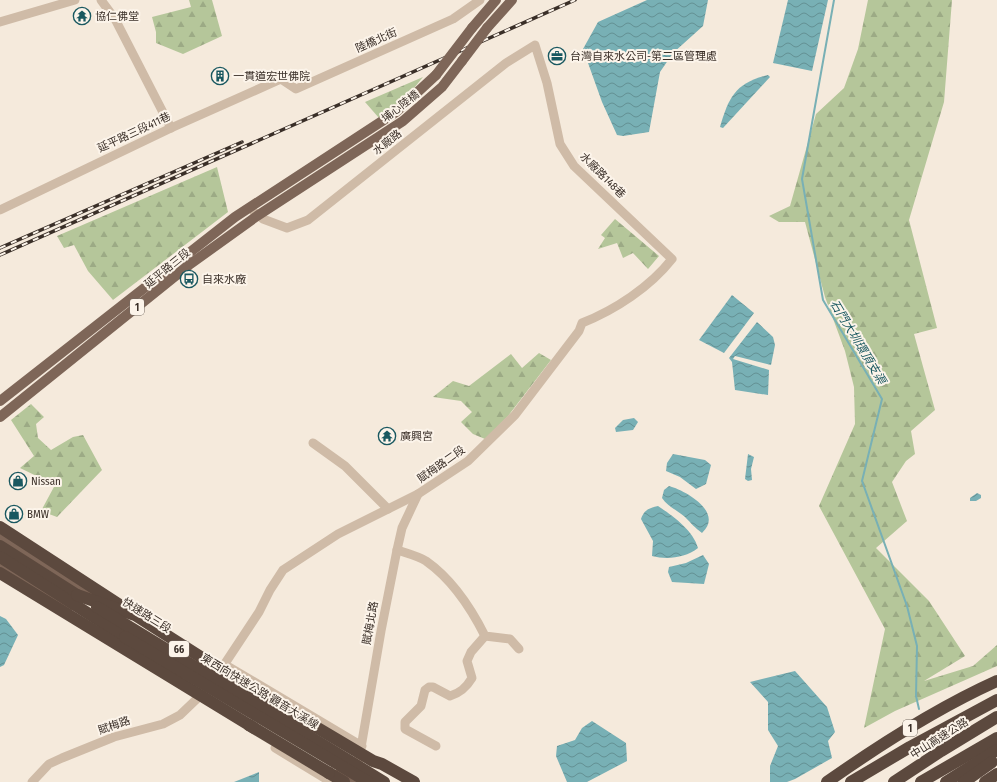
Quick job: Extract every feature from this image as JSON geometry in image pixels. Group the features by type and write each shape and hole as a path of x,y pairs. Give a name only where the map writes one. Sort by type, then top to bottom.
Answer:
{"highway":[{"path":"0,527 240,682 373,761 382,764 414,782"},
{"name":"東西向快速公路 觀音大溪線","path":"0,546 77,595 384,782"},
{"name":"東西向快速公路 觀音大溪線","path":"0,557 125,637 368,782"},
{"path":"0,573 254,728"},
{"path":"77,595 135,615"},
{"path":"125,637 254,728 330,778 343,782"},
{"name":"1","path":"827,782 868,753 944,707 997,681"},
{"path":"836,782 907,743 954,722 997,700"},
{"name":"中山高速公路","path":"894,782 941,751 997,718"},
{"path":"851,782 954,722"},
{"path":"921,782 997,738"},
{"path":"946,782 997,750"},
{"path":"964,782 997,758"},
{"path":"373,761 380,768 403,780 419,782"},
{"path":"985,782 997,774"}],"main road":[{"name":"埔心陸橋","path":"271,192 396,112 436,75 472,28 496,0"},
{"name":"埔心陸橋","path":"277,203 403,121 442,87 487,28 512,0"},
{"name":"延平路三段","path":"0,401 250,206 271,192"},
{"name":"延平路三段","path":"0,416 74,359 189,265 277,203"},
{"path":"66,349 74,359"},
{"name":"快速路三段","path":"0,536 218,674 359,760"},
{"name":"66","path":"0,565 199,696 353,782"}],"street":[{"path":"0,22 75,0"},
{"path":"101,0 115,19 171,128"},
{"name":"陸橋北街","path":"281,79 296,89 453,19 480,0"},
{"name":"水廠路","path":"257,216 287,228 308,220 506,63 535,45"},
{"name":"水廠路148巷","path":"535,45 547,83 560,144 574,166 672,259"},
{"name":"延平路三段411巷","path":"0,210 171,128 281,79"},
{"path":"250,206 257,216"},
{"name":"賦梅路二段","path":"218,674 259,612 270,590 283,570 338,534 418,494 468,461 514,415 579,331 582,323 594,319 631,296 662,271 672,259"},
{"path":"313,443 344,466 388,509"},
{"name":"賦梅北路","path":"356,782 382,624 397,550 402,528 418,494"},
{"path":"397,550 425,561 457,590 473,612 485,636"},
{"path":"485,636 510,639 518,649"},
{"path":"436,746 405,729 405,722 421,706 425,690 429,687 433,687 450,696 460,693 468,685 472,678 467,661 470,652 485,636"},
{"path":"224,664 362,746"},
{"path":"199,696 330,778"},
{"name":"賦梅路","path":"32,782 49,764 114,737 163,724 180,715 199,696"},
{"name":"快速路三段","path":"359,760 403,780"}],"green space":[{"path":"189,0 212,0 222,36 183,54 156,43 156,32 152,17 191,7"},
{"path":"868,0 952,0 944,102 909,220 937,328 914,334 935,410 911,431 915,454 906,461 892,482 907,521 876,548 929,601 965,656 924,681 973,666 997,645 997,666 895,711 864,728 885,629 819,506 855,424 854,387 845,351 825,297 805,222 779,222 769,216 790,206 816,114 844,88 858,49"},
{"path":"423,77 410,93 379,118 365,102"},
{"path":"217,167 228,212 113,300 88,271 74,245 64,248 57,236"},
{"path":"615,219 659,256 648,269 633,253 623,258 617,243 598,249 605,238 601,235"},
{"path":"539,353 551,360 508,416 485,439 473,434 461,422 472,412 461,401 433,397 453,381 469,386 511,354 522,368"},
{"path":"31,404 44,417 36,424 38,438 51,450 73,437 83,435 102,470 57,517 41,511 55,485 20,468 34,456 11,420"}],"water":[{"path":"647,0 708,0 703,26 673,53 660,72 649,132 623,136 617,135 602,102 583,49 598,22"},
{"path":"788,0 828,0 812,71 773,63"},
{"path":"768,75 770,77 723,128 720,127 723,116 735,92 748,82"},
{"path":"732,295 754,313 724,353 699,340"},
{"path":"757,322 773,337 775,345 771,365 735,356 733,359 769,370 768,395 735,390 732,362 729,358"},
{"path":"634,418 638,422 633,430 616,432 615,428 623,420"},
{"path":"673,454 705,460 711,465 706,484 696,489 680,477 666,471 667,463"},
{"path":"748,454 754,457 751,469 752,480 748,481 745,479"},
{"path":"669,486 693,498 706,511 709,518 708,525 702,533 685,517 667,504 662,498 664,490"},
{"path":"977,493 981,495 981,498 976,501 970,501 970,498"},
{"path":"658,506 687,529 692,535 698,548 682,556 664,558 652,556 653,541 641,519 647,510"},
{"path":"703,555 709,564 704,584 672,582 668,572 669,567 686,563"},
{"path":"0,616 6,619 18,635 4,665 0,667"},
{"path":"795,671 827,707 835,732 828,741 832,758 795,779 787,782 770,782 770,766 778,746 768,730 768,702 750,682"},
{"path":"592,721 626,743 627,761 587,782 567,782 556,756 557,746 575,740 582,728"},
{"path":"259,772 259,782 234,782"}],"waterway":[{"name":"石門大圳環頂支渠","path":"834,0 802,179 823,300 882,399 862,481 907,606 917,646 916,696 919,709"}],"railway":[{"path":"0,255 575,0"},
{"path":"0,248 242,142"}],"place":[{"name":"協仁佛堂","path":"82,16"},
{"name":"台灣自來水公司-第二區管理處","path":"557,56"},
{"name":"一貫道宏世佛院","path":"220,76"},
{"name":"自來水廠","path":"189,279"},
{"name":"廣興宮","path":"387,436"},
{"name":"Nissan","path":"18,481"},
{"name":"BMW","path":"14,514"}]}
